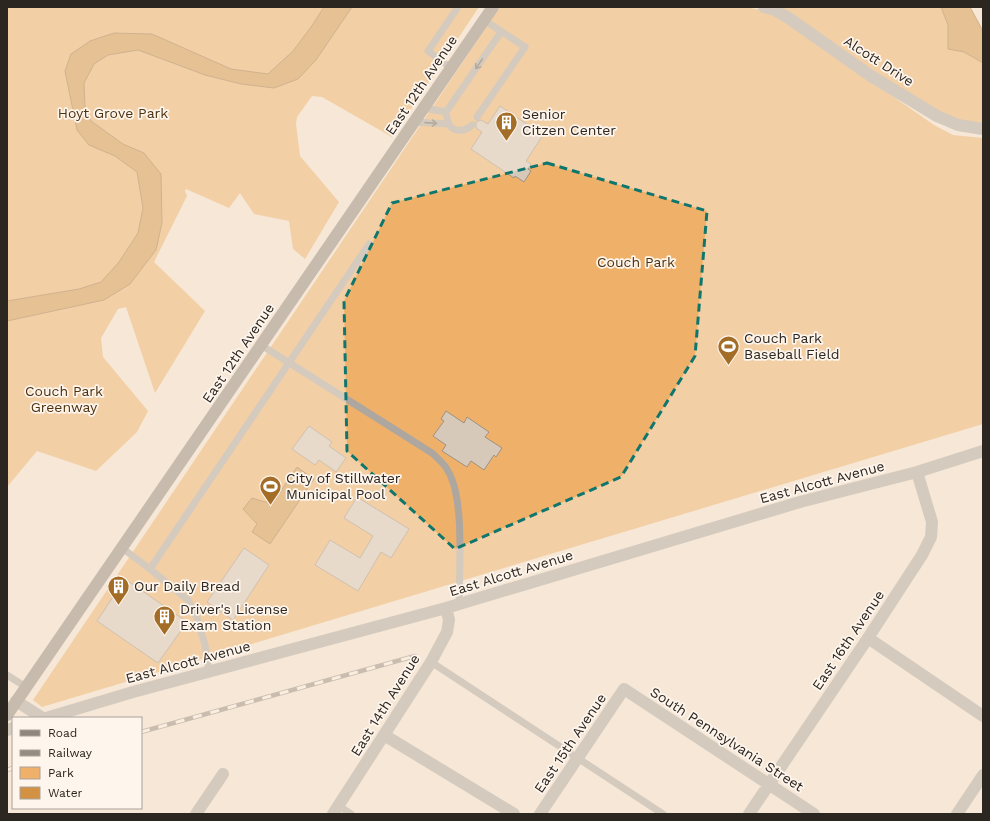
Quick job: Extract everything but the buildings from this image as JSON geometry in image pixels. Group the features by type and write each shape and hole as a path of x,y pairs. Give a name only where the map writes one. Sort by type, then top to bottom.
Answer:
{"street":[{"name":"East 12th Avenue","path":"7,715 12,702 26,687 493,7"},
{"name":"Alcott Drive","path":"764,7 775,10 790,19 871,76 937,116 958,125 983,129"},
{"name":"East Alcott Avenue","path":"49,717 209,671 446,608 800,502 917,472 983,451"},
{"name":"East 16th Avenue","path":"749,814 868,638 922,555 931,537 932,522 917,472"},
{"name":"East 14th Avenue","path":"336,810 431,662 447,632 449,620 446,608"},
{"path":"868,638 983,716"},
{"name":"South Pennsylvania Street","path":"624,689 814,814"},
{"name":"East 15th Avenue","path":"540,814 624,689"},
{"path":"12,702 41,717"},
{"path":"384,735 514,814"},
{"path":"196,814 223,774"},
{"path":"956,814 983,774"}],"lane":[{"path":"451,68 428,51 458,7"},
{"path":"477,117 525,48 484,20"},
{"path":"472,125 467,129 454,129 449,124 446,112 501,32"},
{"path":"424,108 446,112"},
{"path":"414,122 449,124"},
{"path":"150,569 369,244"},
{"path":"261,345 432,453 448,471 457,493 459,514 459,604"},
{"path":"122,548 188,600 197,618 205,645 209,671"},
{"path":"431,662 663,814"},
{"path":"7,675 26,687"},
{"path":"336,810 351,814"}],"highlighted area":[{"path":"547,163 707,211 695,356 621,477 455,549 347,451 344,301 392,203"}],"green space":[{"name":"Hoyt Grove Park","path":"7,7 479,7 392,137 322,97 312,96 297,117 296,124 300,156 339,202 305,259 293,249 289,221 254,214 240,193 229,208 186,189 185,191 187,196 154,262 205,311 155,393 126,307 118,309 101,338 103,357 148,411 137,432 96,471 37,451 7,487"},
{"name":"Couch Park","path":"500,7 745,7 766,11 760,7 941,7 948,25 948,49 964,52 983,63 983,126 937,116 809,38 934,125 953,135 983,138 983,424 42,707 33,700"}],"water":[{"path":"324,7 352,7 316,60 298,79 274,88 241,84 205,75 138,50 108,55 94,64 84,83 85,107 91,121 123,144 144,153 161,174 162,223 156,250 130,284 104,300 7,321 7,301 79,289 101,282 119,262 138,233 143,208 137,172 115,156 89,145 77,130 65,71 71,54 90,41 114,33 152,34 231,69 268,74 293,51"},
{"path":"941,7 970,7 983,31 983,63 964,52 948,49 948,25"},
{"name":"City of Stillwater Municipal Pool","path":"297,467 314,479 270,544 252,532 257,524 243,509 252,498 272,504"}],"railway":[{"path":"142,732 415,656"},
{"path":"7,770 12,768"}],"place":[{"name":"Senior Citzen Center","path":"507,142"},
{"name":"Couch Park Baseball Field","path":"729,366"},
{"name":"City of Stillwater Municipal Pool","path":"270,506"},
{"name":"Our Daily Bread","path":"119,606"},
{"name":"Driver's License Exam Station","path":"164,636"}],"park label":[{"name":"Couch Park Greenway","path":"64,400"}]}
